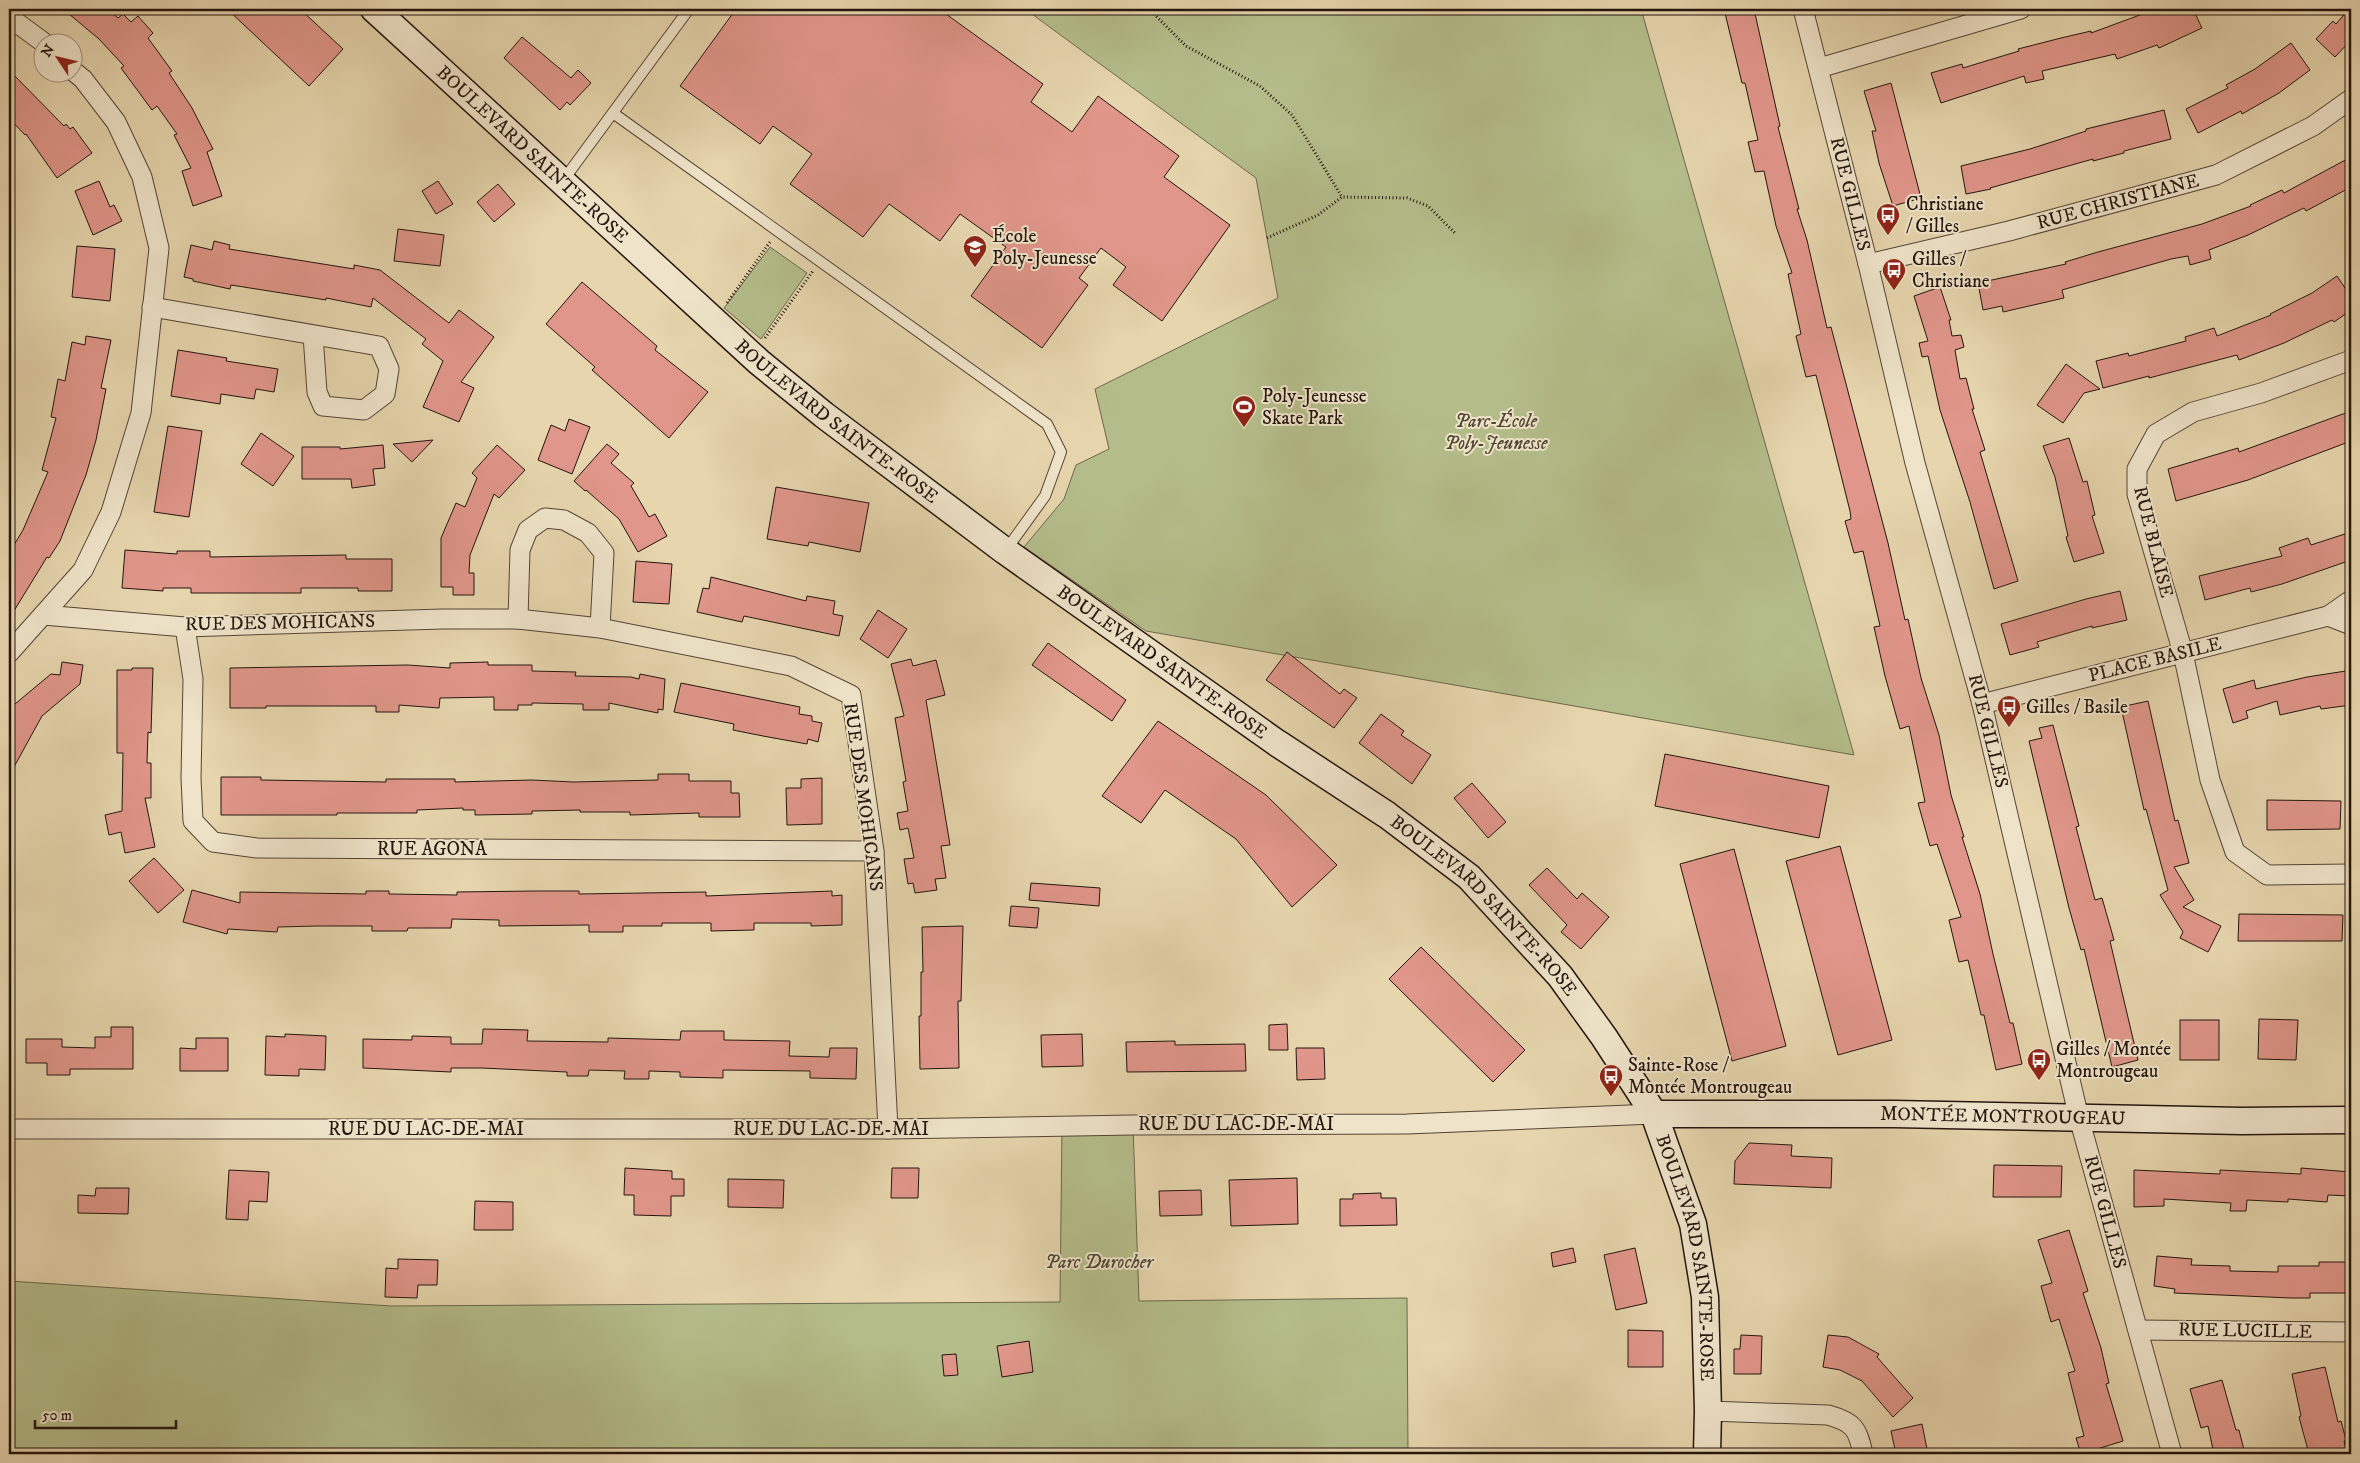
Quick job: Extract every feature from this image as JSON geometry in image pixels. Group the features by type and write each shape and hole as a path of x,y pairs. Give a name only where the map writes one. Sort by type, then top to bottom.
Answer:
{"street":[{"name":"BOULEVARD SAINTE-ROSE","path":"374,9 714,322 824,415 1005,551 1277,743 1387,815 1469,877 1560,976 1604,1037 1654,1114 1693,1224 1704,1297 1708,1411 1707,1454"},
{"name":"RUE GILLES","path":"1803,9 1868,264 1915,463 1982,704 2079,1118 2172,1454"},
{"path":"1819,68 2021,9"},
{"path":"9,17 32,34"},
{"path":"9,653 83,570 111,512 141,413 159,248 142,177 116,122 82,79"},
{"name":"RUE CHRISTIANE","path":"1868,264 2009,231 2216,175 2313,126 2351,99"},
{"path":"152,306 313,334 379,346 389,369 385,394 364,410 323,406 317,392 313,334"},
{"name":"RUE BLAISE","path":"2351,360 2261,393 2193,412 2156,434 2137,470 2137,494 2183,653 2210,780 2235,852 2267,875 2351,874"},
{"path":"518,619 520,550 528,530 545,518 564,520 588,533 604,553 600,628"},
{"name":"PLACE BASILE","path":"1982,704 2328,616 2351,600"},
{"name":"RUE DES MOHICANS","path":"42,615 185,627 442,619 518,619 600,628 791,666 851,695 874,851 888,1129"},
{"path":"2328,616 2351,626"},
{"name":"RUE AGONA","path":"185,627 193,679 191,778 193,821 213,842 257,848 874,851"},
{"name":"MONTÉE MONTROUGEAU","path":"1654,1114 1894,1114 2079,1118 2351,1120"},
{"name":"RUE DU LAC-DE-MAI","path":"9,1129 888,1129 1133,1125 1407,1124 1654,1114"},
{"name":"RUE LUCILLE","path":"2138,1330 2351,1332"},
{"path":"1708,1411 1828,1415 1846,1420 1859,1434 1863,1454"}],"lane":[{"path":"562,182 689,9"},
{"path":"613,113 1047,424 1061,452 1045,496 1005,551"}],"path":[{"path":"1149,9 1186,46 1260,86 1292,115 1342,197"},
{"path":"1267,238 1318,215 1342,197 1407,198 1428,206 1455,233"},
{"path":"714,322 778,231"},
{"path":"752,356 820,261"}],"green space":[{"name":"Parc-École Poly-Jeunesse","path":"1025,9 1641,9 1854,755 1146,631 1024,547 1064,499 1076,465 1109,449 1095,389 1278,298 1256,178"},
{"path":"770,247 807,273 761,339 724,308"},
{"name":"Parc Durocher","path":"1133,1125 1139,1301 1407,1298 1408,1454 9,1454 9,1281 391,1306 1060,1302 1062,1126"}],"building":[{"path":"63,9 108,9 118,18 123,14 131,22 138,16 153,33 148,38 172,71 169,73 192,108 213,149 207,152 222,196 193,206 182,171 191,168 174,135 177,134 157,106 152,110 121,68 124,66 99,39"},
{"path":"227,9 300,9 343,49 309,86"},
{"name":"École Poly-Jeunesse","path":"736,9 939,9 1043,84 1031,102 1072,132 1098,96 1179,156 1164,177 1230,225 1162,321 1113,285 1126,267 1101,248 1079,278 1088,285 1042,348 971,296 1006,247 960,214 940,241 889,204 863,237 790,184 812,154 773,126 760,144 680,86"},
{"path":"1724,9 1754,9 1780,126 1778,127 1827,328 1831,327 1888,543 1905,620 1908,619 1921,678 1939,735 1951,795 1980,894 2010,1023 2013,1023 2022,1064 1996,1070 1984,1015 1981,1015 1968,960 1959,962 1949,920 1961,917 1937,844 1930,846 1918,803 1925,802 1909,726 1900,729 1885,676 1874,627 1880,626 1863,551 1854,553 1845,521 1851,519 1850,511 1816,375 1806,377 1796,336 1801,334 1788,274 1792,273 1776,226 1764,171 1755,172 1748,142 1758,140 1745,83 1742,83"},
{"path":"2156,9 2193,9 2202,28 2159,48 2157,45 2117,59 2115,54 2042,71 2044,79 2026,83 2024,76 1941,103 1931,73 1962,64 1963,68 2019,51 2018,49 2091,31 2091,33"},
{"path":"2351,9 2351,40 2335,57 2316,39 2333,21 2336,24"},
{"path":"522,37 571,78 578,70 591,83 570,105 567,102 560,110 504,58"},
{"path":"2291,43 2310,70 2279,93 2242,114 2241,111 2198,133 2186,109 2228,88 2226,85 2255,69"},
{"path":"9,70 64,126 66,124 70,129 73,127 92,153 57,178 26,134 9,118"},
{"path":"1891,83 1921,198 1893,206 1879,163 1872,131 1876,131 1864,91"},
{"path":"2164,110 2171,139 2093,161 2093,159 1991,189 1966,194 1961,166 2030,149 2086,131 2086,129"},
{"path":"2351,157 2351,187 2306,211 2304,208 2248,235 2209,250 2211,259 2190,265 2188,256 2171,259 2062,290 2064,298 2003,312 2002,306 1983,310 1978,283 2066,264 2065,262 2098,252 2202,224 2251,206 2282,190 2284,193"},
{"path":"99,181 110,207 114,205 122,221 93,235 75,191"},
{"path":"438,181 453,204 436,214 422,191"},
{"path":"498,184 515,204 494,222 477,202"},
{"path":"398,229 444,235 440,266 394,261"},
{"path":"214,241 230,245 229,249 354,269 354,265 380,270 449,323 459,310 494,337 461,382 474,388 459,422 423,407 443,361 422,344 426,339 373,298 371,307 326,298 326,300 231,285 230,289 193,281 193,279 184,277 191,245 212,250"},
{"path":"77,246 115,249 110,301 72,297"},
{"path":"2337,276 2351,297 2351,310 2334,322 2332,320 2284,343 2239,360 2237,355 2103,388 2096,361 2128,353 2129,356 2186,341 2185,337 2214,328 2217,336 2271,315 2312,293"},
{"path":"582,282 657,346 655,350 708,392 669,438 592,370 595,367 546,324"},
{"path":"1940,287 1951,320 1949,320 1952,336 1961,335 1964,347 1955,350 1960,379 1966,378 1974,409 1972,409 1985,450 1980,452 2018,581 1994,589 1970,502 1940,410 1928,356 1922,357 1919,343 1928,341 1914,296"},
{"path":"86,336 111,340 101,388 106,389 96,440 86,475 60,541 49,558 47,557 9,619 9,553 23,530 48,472 42,470 56,418 51,417 58,379 65,381 72,342 85,345"},
{"path":"178,350 227,358 226,361 278,369 274,392 256,389 254,399 221,394 220,404 171,396"},
{"path":"2066,364 2100,389 2084,393 2063,423 2037,405"},
{"path":"2351,411 2351,441 2248,480 2176,501 2168,469 2238,448 2239,452"},
{"path":"569,419 590,427 572,474 538,460 551,425 565,431"},
{"path":"168,426 202,431 189,517 154,512"},
{"path":"261,433 294,456 273,486 241,464"},
{"path":"2069,438 2083,482 2087,481 2095,515 2092,516 2104,553 2074,562 2066,537 2068,536 2055,477 2043,446"},
{"path":"433,440 412,462 393,444"},
{"path":"607,444 619,454 611,463 634,483 631,486 649,517 655,514 667,536 638,552 619,519 574,481"},
{"path":"383,445 385,468 373,469 375,485 352,488 351,479 302,479 302,447 340,447 340,449"},
{"path":"497,445 525,470 499,498 494,494 470,555 469,573 474,573 474,595 453,595 453,587 441,587 441,538 456,503 465,507 477,478 472,473"},
{"path":"776,487 869,503 860,552 809,542 808,546 767,539"},
{"path":"2351,532 2351,560 2282,584 2251,592 2250,588 2205,600 2199,576 2282,556 2279,548 2308,538 2311,545"},
{"path":"125,550 177,554 177,551 210,551 210,557 346,555 346,559 392,559 392,591 358,591 358,588 301,588 301,593 191,593 191,588 163,588 163,591 122,588"},
{"path":"636,561 672,564 669,604 633,602"},
{"path":"711,577 806,601 807,596 835,601 833,614 843,616 839,636 744,616 742,622 697,612 703,588 709,589"},
{"path":"2120,591 2127,620 2092,628 2092,626 2037,642 2039,647 2010,655 2001,624"},
{"path":"878,610 907,629 888,658 860,639"},
{"path":"1048,643 1126,700 1112,721 1032,665"},
{"path":"1287,652 1340,694 1344,689 1357,698 1334,728 1266,680"},
{"path":"911,659 913,666 936,660 945,695 926,700 950,845 941,846 946,878 935,879 937,890 915,893 913,883 908,884 904,859 914,858 908,828 900,830 897,813 908,811 903,782 906,781 895,718 904,716 891,664"},
{"path":"62,662 83,665 80,684 42,716 9,776 9,709 51,674 60,675"},
{"path":"488,662 488,665 532,665 532,671 576,672 575,676 631,677 639,679 640,674 665,679 663,710 658,709 658,713 609,703 609,710 583,710 583,704 532,703 532,705 518,705 518,710 494,710 494,697 440,698 439,708 399,705 399,712 376,712 376,706 266,706 266,708 230,708 230,668 408,665 450,668 450,663"},
{"path":"132,668 153,668 151,733 148,732 147,763 151,763 151,798 145,798 155,847 125,853 121,832 109,835 105,815 122,811 123,753 117,753 117,670 132,670"},
{"path":"2346,671 2351,705 2321,709 2320,706 2280,715 2277,701 2246,711 2248,718 2233,723 2223,689 2254,680 2256,689 2307,677"},
{"path":"681,683 800,707 799,714 812,716 812,721 822,723 818,742 808,739 807,744 733,730 734,724 674,712"},
{"path":"2148,701 2175,821 2178,820 2189,863 2174,867 2194,900 2183,907 2221,926 2208,952 2180,938 2183,932 2160,895 2168,890 2146,809 2144,810 2121,707"},
{"path":"1381,714 1404,731 1401,735 1431,755 1412,784 1359,743"},
{"path":"1158,721 1266,795 1337,865 1292,907 1236,839 1165,790 1141,823 1102,796"},
{"path":"2053,725 2079,826 2076,827 2095,900 2102,898 2114,940 2110,941 2138,1060 2112,1067 2084,949 2081,950 2069,908 2029,741 2042,738 2039,728"},
{"path":"1665,754 1829,786 1819,838 1655,806"},
{"path":"658,774 689,774 689,781 731,781 731,793 739,793 740,817 699,817 699,813 630,815 630,812 580,812 580,810 532,811 532,814 475,815 475,810 463,810 463,808 417,810 417,813 221,815 221,777 261,777 261,780 386,782 386,779 455,779 455,782 532,780 574,782 658,780"},
{"path":"822,778 822,824 787,825 786,788 801,788 801,779"},
{"path":"1472,783 1506,822 1488,838 1454,798"},
{"path":"2267,800 2341,801 2340,829 2267,830"},
{"path":"1840,846 1892,1040 1838,1055 1786,861"},
{"path":"1734,849 1786,1046 1732,1061 1680,864"},
{"path":"154,858 184,890 158,913 129,881"},
{"path":"1547,868 1577,899 1582,893 1609,917 1581,949 1561,932 1567,925 1529,885"},
{"path":"1031,883 1100,888 1099,906 1029,900"},
{"path":"192,890 240,903 240,892 366,894 366,891 389,891 389,894 457,895 457,892 535,891 579,891 579,894 706,892 706,896 832,891 832,896 842,895 842,925 811,926 811,923 754,923 754,930 711,931 711,923 662,923 662,926 623,926 623,932 589,932 589,925 499,926 499,920 452,919 451,928 408,928 407,931 372,931 372,926 318,926 278,927 277,932 228,929 227,934 183,922"},
{"path":"1011,906 1039,908 1037,928 1009,926"},
{"path":"2239,914 2343,915 2342,941 2238,941"},
{"path":"963,926 961,1001 958,1001 959,1068 920,1069 919,1016 921,1016 921,972 923,972 922,927"},
{"path":"1421,947 1525,1050 1493,1082 1389,979"},
{"path":"2259,1019 2298,1020 2296,1060 2258,1059"},
{"path":"2180,1020 2219,1020 2219,1060 2180,1060"},
{"path":"1287,1024 1288,1050 1269,1050 1269,1025"},
{"path":"111,1027 133,1027 133,1069 70,1069 70,1075 47,1075 47,1063 26,1063 26,1039 62,1039 62,1047 95,1048 95,1037 111,1037"},
{"path":"483,1029 528,1030 527,1041 608,1042 608,1038 680,1040 681,1031 724,1031 724,1040 790,1041 789,1056 829,1057 830,1048 857,1048 856,1079 810,1078 810,1071 723,1070 723,1078 680,1077 680,1072 649,1071 649,1079 624,1079 625,1071 589,1070 588,1076 567,1076 567,1072 482,1068 451,1068 451,1072 363,1068 363,1039 412,1040 412,1036 451,1037 451,1044 482,1044"},
{"path":"285,1034 326,1036 325,1070 299,1069 299,1076 265,1075 266,1036 285,1037"},
{"path":"1082,1034 1083,1066 1042,1067 1041,1035"},
{"path":"196,1038 228,1038 228,1071 180,1071 180,1048 196,1049"},
{"path":"1175,1041 1175,1045 1245,1044 1246,1071 1127,1072 1126,1042"},
{"path":"1296,1048 1324,1048 1325,1079 1297,1080"},
{"path":"1749,1143 1792,1145 1791,1156 1832,1158 1831,1188 1734,1184 1735,1161"},
{"path":"1994,1165 2062,1166 2061,1197 1993,1197"},
{"path":"625,1168 672,1171 672,1179 684,1179 684,1196 671,1196 671,1216 634,1215 634,1195 624,1195"},
{"path":"892,1168 919,1168 918,1198 891,1198"},
{"path":"2301,1168 2351,1172 2351,1196 2328,1195 2327,1202 2288,1199 2288,1202 2247,1200 2246,1211 2230,1211 2231,1203 2164,1199 2164,1206 2134,1207 2134,1170 2220,1174 2220,1170 2301,1174"},
{"path":"229,1170 269,1172 267,1202 249,1201 248,1220 226,1219"},
{"path":"1297,1178 1298,1224 1231,1226 1229,1180"},
{"path":"728,1179 784,1180 783,1208 728,1207"},
{"path":"96,1188 129,1188 128,1214 78,1213 78,1195 95,1196"},
{"path":"1201,1190 1202,1215 1160,1216 1159,1191"},
{"path":"1381,1193 1381,1198 1396,1198 1397,1225 1340,1226 1340,1199 1353,1199 1353,1194"},
{"path":"475,1201 513,1202 513,1230 474,1230"},
{"path":"2069,1230 2088,1291 2083,1293 2101,1348 2109,1383 2106,1384 2123,1441 2081,1454 2076,1438 2084,1436 2068,1373 2075,1371 2059,1319 2051,1322 2041,1286 2052,1283 2038,1240"},
{"path":"1573,1248 1576,1262 1553,1267 1551,1253"},
{"path":"1635,1248 1647,1303 1616,1310 1604,1255"},
{"path":"2157,1256 2192,1259 2191,1265 2230,1266 2230,1271 2278,1272 2278,1266 2319,1266 2319,1262 2350,1262 2350,1293 2310,1293 2310,1298 2291,1298 2174,1293 2175,1289 2154,1286"},
{"path":"398,1259 438,1260 437,1285 418,1285 417,1298 385,1297 386,1268 398,1269"},
{"path":"1628,1330 1663,1331 1663,1367 1628,1367"},
{"path":"1741,1335 1762,1336 1761,1374 1734,1374 1734,1349 1740,1349"},
{"path":"1828,1335 1848,1337 1879,1354 1877,1357 1913,1398 1893,1417 1862,1381 1840,1370 1823,1367"},
{"path":"1029,1341 1033,1372 1002,1377 997,1346"},
{"path":"956,1354 958,1375 944,1376 942,1355"},
{"path":"2325,1367 2338,1422 2341,1421 2346,1440 2344,1441 2347,1454 2309,1454 2299,1417 2301,1416 2292,1374"},
{"path":"2222,1380 2245,1454 2214,1454 2208,1426 2201,1428 2190,1389"},
{"path":"1922,1424 1928,1454 1896,1454 1891,1431"}],"place":[{"name":"Christiane / Gilles","path":"1888,236"},
{"name":"École Poly-Jeunesse","path":"975,268"},
{"name":"Gilles / Christiane","path":"1894,291"},
{"name":"Poly-Jeunesse Skate Park","path":"1244,428"},
{"name":"Gilles / Basile","path":"2009,728"},
{"name":"Gilles / Montée Montrougeau","path":"2039,1081"},
{"name":"Sainte-Rose / Montée Montrougeau","path":"1611,1097"}]}
